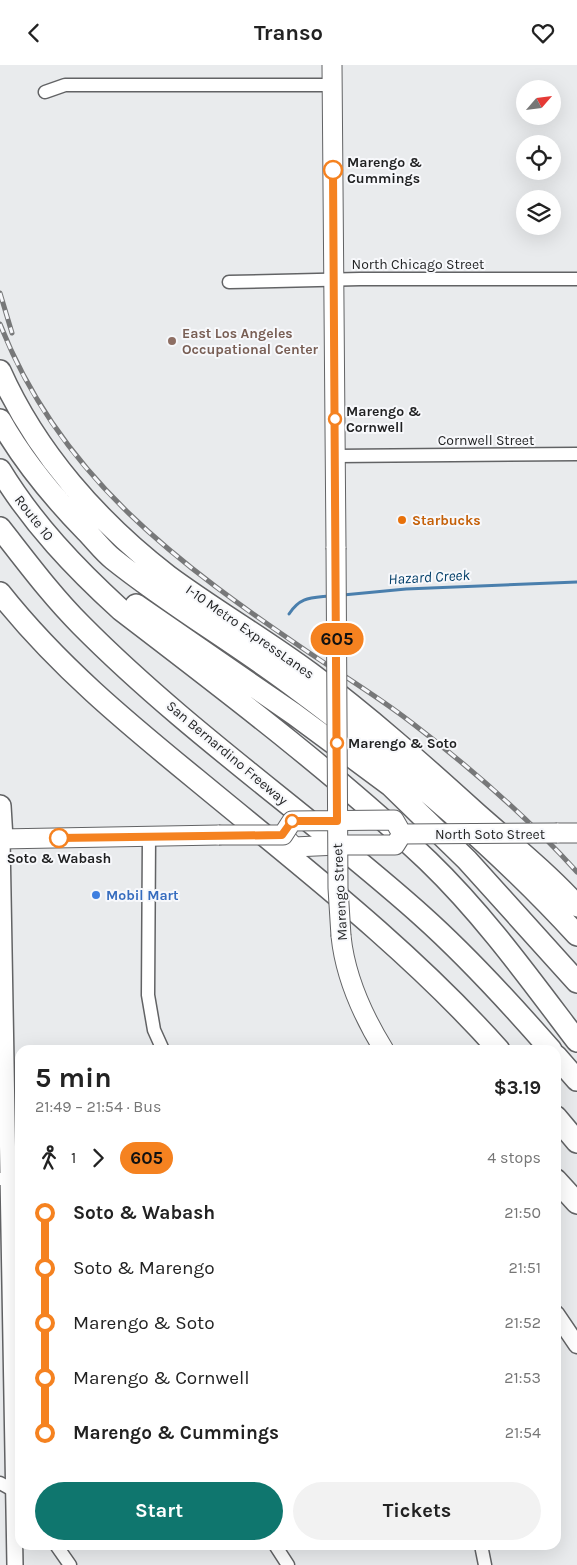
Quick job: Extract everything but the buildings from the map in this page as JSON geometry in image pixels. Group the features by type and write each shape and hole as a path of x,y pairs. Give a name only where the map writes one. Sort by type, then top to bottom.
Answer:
{"highway":[{"name":"I-10 Metro ExpressLanes","path":"0,371 20,413 39,442 82,496 128,542 169,577 275,647 366,716 577,906"},
{"name":"I-10 Metro ExpressLanes","path":"0,420 23,457 44,485 112,558 186,613 257,659 368,743 502,856 577,935"},
{"name":"Route 10","path":"0,471 26,509 71,563"},
{"name":"San Bernardino Freeway","path":"0,528 50,591 115,657 186,719 422,915 472,963 546,1045"},
{"path":"71,563 286,708 390,785 467,860 577,982"},
{"path":"71,563 121,610 349,792 428,862 471,907 516,960 577,1041"},
{"path":"0,594 49,650 108,707 390,941 460,1008 494,1045"},
{"path":"0,806 1,839"},
{"path":"561,1062 577,1080"},
{"path":"561,1123 577,1142"},
{"path":"561,1185 577,1203"}],"main road":[{"name":"Marengo Street","path":"332,65 337,821 341,936 346,964 356,994 382,1045"},
{"path":"1,839 282,835 292,821 394,821 402,834"},
{"name":"North Soto Street","path":"282,835 294,847 395,845 402,834 577,833"},
{"path":"561,1321 577,1345"}],"street":[{"path":"45,92 66,85 332,85"},
{"name":"North Chicago Street","path":"229,282 577,279"},
{"name":"Cornwell Street","path":"335,456 577,455"},
{"path":"149,837 148,995 154,1030 161,1045"},
{"path":"1,839 15,1403"},
{"path":"0,1483 15,1492"},
{"path":"15,1550 15,1565"},
{"path":"60,1550 70,1565"},
{"path":"278,1550 288,1565"},
{"path":"481,1550 485,1565"}],"waterway":[{"name":"Hazard Creek","path":"343,595 406,589 577,582"},
{"name":"Hazard Creek","path":"289,614 301,601 329,596"}],"railway":[{"path":"0,293 12,333"},
{"path":"0,324 25,379 55,428 90,473 129,513 171,551 216,587 262,621 388,705 434,740 477,775 577,872"}],"bus line":[{"name":"605","path":"59,838 282,835 292,821 337,821 333,170"}],"place":[{"name":"Marengo & Cummings","path":"333,170"},
{"name":"East Los Angeles Occupational Center","path":"172,341"},
{"name":"Marengo & Cornwell","path":"335,419"},
{"name":"Starbucks","path":"402,520"},
{"name":"Marengo & Soto","path":"337,743"},
{"name":"Soto & Wabash","path":"59,838"},
{"name":"Mobil Mart","path":"96,895"}]}
